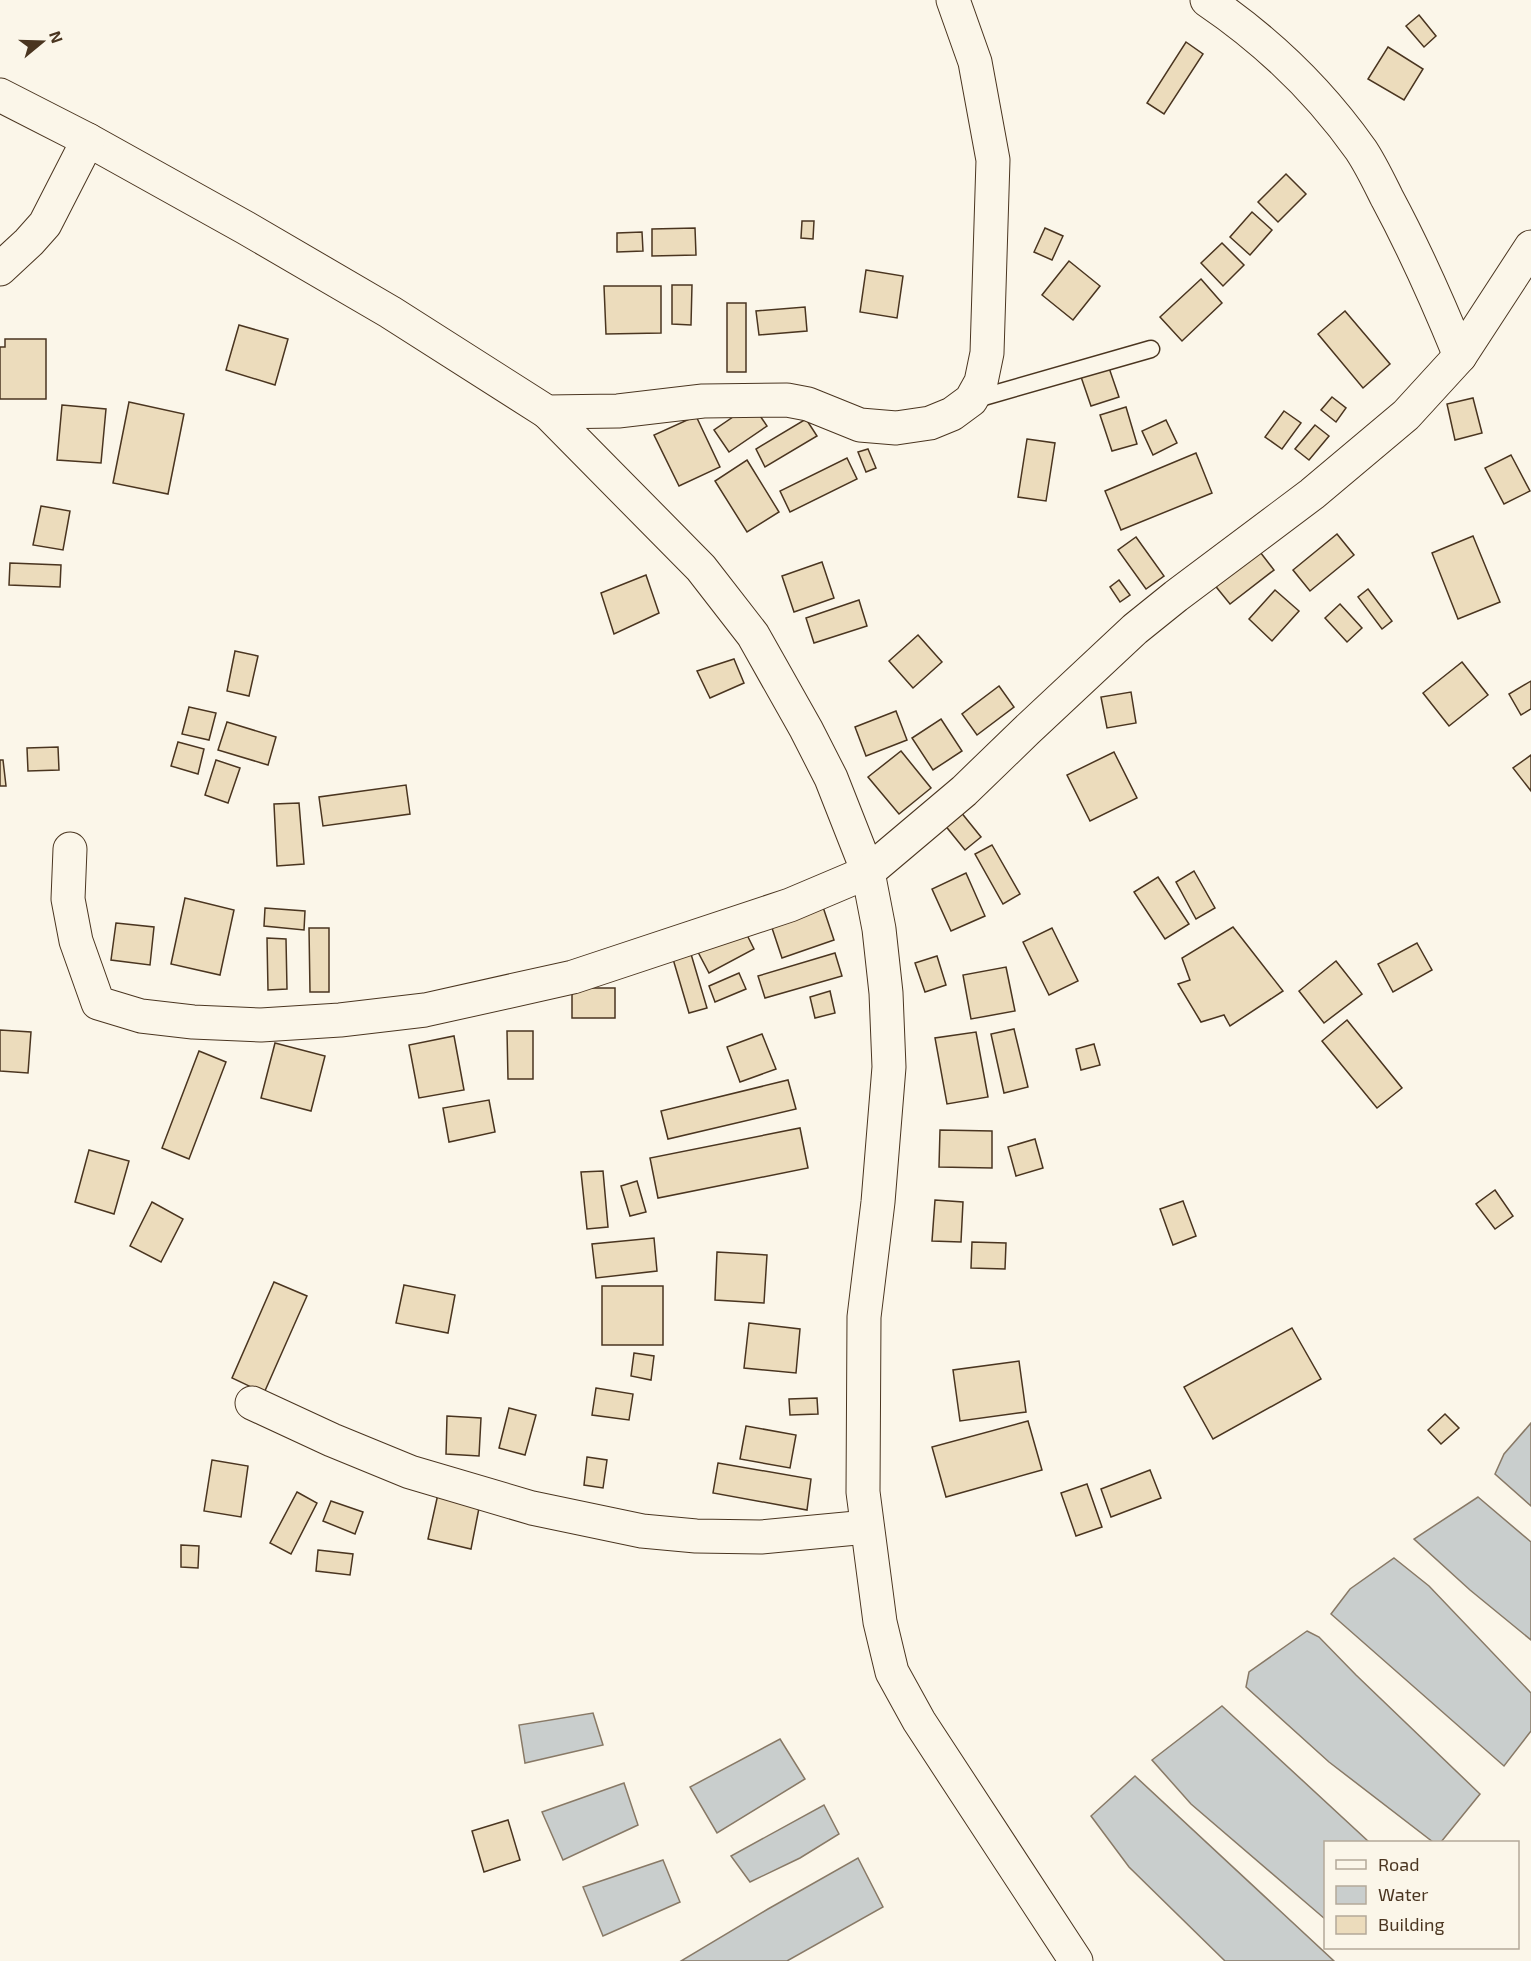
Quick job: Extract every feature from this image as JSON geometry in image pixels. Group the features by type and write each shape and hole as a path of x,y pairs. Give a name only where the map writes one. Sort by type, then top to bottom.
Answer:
{"street":[{"path":"548,412 618,411 703,400 787,400 808,404 860,425 896,428 930,423 952,414 971,400 981,382 987,353 993,160 975,62 953,0"},
{"path":"1207,0 1240,22 1296,75 1335,117 1362,152 1427,276 1460,356"},
{"path":"0,95 88,140 246,228 390,312 548,412 701,567 753,635 831,778 868,872 879,929 886,993 889,1067 878,1202 864,1317 864,1492 880,1622 892,1672 919,1720 1076,1961"},
{"path":"0,269 30,242 45,224 88,140"},
{"path":"70,849 68,899 76,941 98,1003 141,1016 193,1022 261,1025 340,1020 425,1010 573,977 790,905 868,872 964,791 1135,629 1312,494 1406,415 1460,356 1531,247"},
{"path":"252,1402 332,1440 410,1472 532,1508 642,1531 696,1536 761,1537 867,1527"}],"lane":[{"path":"971,400 1150,349"}],"water":[{"path":"1531,1423 1531,1506 1495,1474 1504,1454"},
{"path":"1478,1497 1531,1542 1531,1640 1470,1590 1414,1539"},
{"path":"1394,1558 1429,1586 1531,1693 1531,1731 1504,1766 1331,1614 1350,1589"},
{"path":"1307,1631 1319,1637 1480,1794 1442,1841 1432,1841 1329,1762 1246,1687 1249,1672"},
{"path":"1222,1706 1368,1841 1324,1841 1324,1918 1191,1804 1152,1760"},
{"path":"593,1713 603,1745 525,1763 519,1725"},
{"path":"780,1739 805,1779 717,1833 690,1787"},
{"path":"1135,1776 1334,1961 1225,1961 1129,1867 1091,1816"},
{"path":"624,1783 638,1825 563,1860 542,1812"},
{"path":"824,1805 839,1834 800,1858 750,1882 731,1856"},
{"path":"858,1858 883,1907 787,1961 681,1961 768,1909"},
{"path":"663,1860 680,1902 603,1936 583,1887"}],"building":[{"path":"1419,15 1436,36 1424,47 1406,26"},
{"path":"1186,42 1203,54 1164,114 1147,103"},
{"path":"1388,47 1423,69 1404,100 1368,79"},
{"path":"1286,174 1306,194 1278,222 1258,202"},
{"path":"1252,212 1272,230 1250,255 1230,237"},
{"path":"802,221 814,221 813,239 801,238"},
{"path":"695,228 696,255 652,256 652,229"},
{"path":"1045,228 1063,236 1052,260 1034,252"},
{"path":"642,232 643,251 617,252 617,233"},
{"path":"1222,243 1244,265 1223,286 1201,263"},
{"path":"1069,261 1100,286 1073,320 1042,295"},
{"path":"866,270 903,276 897,318 860,312"},
{"path":"1201,279 1222,303 1182,341 1160,317"},
{"path":"672,285 692,285 691,325 672,324"},
{"path":"604,286 661,286 661,333 606,334"},
{"path":"727,303 746,303 746,372 727,372"},
{"path":"805,307 807,331 759,335 756,311"},
{"path":"1345,311 1390,364 1363,388 1318,334"},
{"path":"239,325 288,339 275,385 226,370"},
{"path":"5,339 46,339 46,399 0,399 0,347 5,347"},
{"path":"1107,362 1119,397 1091,406 1079,371"},
{"path":"1332,397 1346,408 1336,422 1321,410"},
{"path":"1473,398 1482,433 1455,440 1447,404"},
{"path":"129,402 184,414 168,494 113,483"},
{"path":"752,404 767,426 729,452 714,430"},
{"path":"62,405 106,409 101,463 57,460"},
{"path":"1126,407 1137,444 1112,451 1100,415"},
{"path":"1284,411 1301,423 1282,449 1265,437"},
{"path":"696,416 720,467 679,486 654,435"},
{"path":"806,419 817,436 765,467 756,449"},
{"path":"1166,420 1177,443 1153,455 1142,431"},
{"path":"1315,425 1329,436 1309,460 1295,449"},
{"path":"1027,439 1055,443 1046,501 1018,497"},
{"path":"868,449 876,468 866,472 858,452"},
{"path":"1196,453 1212,493 1121,530 1105,491"},
{"path":"1511,455 1530,491 1504,504 1485,468"},
{"path":"847,458 857,479 790,512 780,491"},
{"path":"747,460 779,512 747,532 715,481"},
{"path":"41,506 70,511 63,550 33,545"},
{"path":"1337,534 1354,555 1310,591 1293,570"},
{"path":"1473,536 1500,602 1458,619 1432,553"},
{"path":"1136,537 1164,576 1146,589 1118,550"},
{"path":"1257,548 1274,570 1230,604 1213,583"},
{"path":"822,562 834,598 794,612 782,576"},
{"path":"10,563 61,565 60,587 9,585"},
{"path":"646,575 659,613 614,634 601,593"},
{"path":"1119,580 1130,595 1120,602 1110,587"},
{"path":"1368,589 1392,621 1382,629 1358,597"},
{"path":"1275,590 1299,611 1272,641 1249,619"},
{"path":"859,600 867,626 814,643 806,618"},
{"path":"1340,604 1362,628 1347,642 1325,618"},
{"path":"918,635 942,662 913,688 889,661"},
{"path":"235,651 258,656 249,696 227,691"},
{"path":"734,659 744,683 710,698 697,671"},
{"path":"1462,662 1488,695 1449,726 1423,693"},
{"path":"1531,681 1531,709 1521,715 1509,694"},
{"path":"999,686 1014,707 977,735 962,714"},
{"path":"1131,692 1136,723 1107,728 1101,697"},
{"path":"189,707 216,713 209,740 182,734"},
{"path":"896,711 907,740 866,756 855,727"},
{"path":"941,719 962,751 933,770 912,738"},
{"path":"227,722 276,737 268,765 218,750"},
{"path":"178,742 204,749 198,774 171,766"},
{"path":"58,747 59,770 28,771 27,748"},
{"path":"901,751 931,788 899,814 868,777"},
{"path":"1114,752 1137,798 1090,821 1067,775"},
{"path":"1531,755 1531,791 1513,768"},
{"path":"0,760 3,760 6,786 0,786"},
{"path":"216,760 240,768 228,803 205,795"},
{"path":"406,785 410,814 323,826 319,797"},
{"path":"299,803 304,864 277,866 274,804"},
{"path":"960,811 981,837 965,850 944,824"},
{"path":"992,845 1020,894 1003,904 975,854"},
{"path":"1194,871 1215,908 1196,919 1176,882"},
{"path":"966,873 985,916 951,931 932,889"},
{"path":"1158,877 1189,924 1165,939 1134,892"},
{"path":"185,898 234,910 220,975 171,964"},
{"path":"821,901 834,940 782,958 769,919"},
{"path":"265,908 305,911 304,930 264,926"},
{"path":"116,923 154,927 150,965 111,960"},
{"path":"1233,927 1283,991 1230,1026 1224,1015 1201,1022 1178,984 1190,980 1182,958"},
{"path":"309,928 329,928 329,992 310,992"},
{"path":"1052,928 1078,981 1049,995 1023,942"},
{"path":"744,929 754,949 709,973 698,952"},
{"path":"267,938 286,939 287,989 268,990"},
{"path":"1417,943 1432,970 1393,992 1378,964"},
{"path":"835,953 842,976 765,998 758,976"},
{"path":"691,954 707,1008 689,1013 673,959"},
{"path":"937,956 946,985 925,992 915,963"},
{"path":"1336,961 1362,994 1324,1023 1299,991"},
{"path":"1006,967 1015,1011 971,1019 963,975"},
{"path":"739,973 746,989 715,1002 709,986"},
{"path":"572,988 615,988 615,1018 572,1018"},
{"path":"830,991 835,1013 815,1018 810,997"},
{"path":"1347,1020 1402,1088 1377,1108 1322,1041"},
{"path":"1014,1029 1028,1087 1004,1093 991,1034"},
{"path":"0,1030 31,1032 28,1073 0,1071"},
{"path":"507,1031 533,1031 533,1079 508,1079"},
{"path":"976,1032 988,1097 947,1104 935,1038"},
{"path":"762,1034 776,1069 740,1082 727,1047"},
{"path":"454,1036 464,1090 419,1098 409,1045"},
{"path":"275,1043 325,1056 311,1111 261,1098"},
{"path":"1094,1044 1100,1065 1081,1070 1076,1049"},
{"path":"199,1051 226,1062 189,1159 162,1148"},
{"path":"788,1080 796,1109 668,1139 661,1111"},
{"path":"489,1100 495,1132 449,1142 443,1108"},
{"path":"800,1128 808,1168 658,1198 650,1158"},
{"path":"940,1130 992,1131 992,1168 939,1167"},
{"path":"1035,1139 1043,1168 1016,1176 1008,1147"},
{"path":"89,1150 129,1161 114,1214 75,1202"},
{"path":"603,1171 608,1227 587,1229 581,1172"},
{"path":"637,1181 646,1212 630,1216 621,1186"},
{"path":"1495,1190 1513,1216 1495,1229 1476,1204"},
{"path":"935,1200 963,1202 961,1242 932,1241"},
{"path":"1183,1201 1196,1236 1173,1245 1160,1209"},
{"path":"152,1202 183,1219 161,1262 130,1246"},
{"path":"654,1238 657,1271 596,1278 592,1244"},
{"path":"972,1242 1006,1243 1005,1269 971,1268"},
{"path":"717,1252 767,1255 764,1303 715,1300"},
{"path":"274,1282 307,1296 264,1393 232,1378"},
{"path":"404,1285 455,1295 448,1333 396,1323"},
{"path":"602,1286 663,1286 663,1345 602,1345"},
{"path":"749,1323 800,1329 796,1373 744,1368"},
{"path":"1292,1328 1321,1379 1213,1439 1184,1387"},
{"path":"634,1353 654,1356 651,1380 631,1376"},
{"path":"1019,1361 1026,1412 960,1421 953,1370"},
{"path":"596,1388 633,1394 629,1420 592,1415"},
{"path":"817,1398 818,1414 790,1415 789,1399"},
{"path":"509,1408 536,1415 525,1455 499,1448"},
{"path":"1445,1414 1459,1428 1441,1444 1428,1430"},
{"path":"447,1416 481,1418 479,1456 446,1454"},
{"path":"1028,1421 1042,1470 946,1497 932,1447"},
{"path":"746,1426 796,1435 790,1468 740,1459"},
{"path":"587,1457 607,1460 603,1488 584,1485"},
{"path":"212,1460 248,1466 241,1517 204,1511"},
{"path":"718,1463 811,1479 807,1510 713,1493"},
{"path":"1150,1470 1161,1498 1111,1517 1101,1489"},
{"path":"1087,1484 1102,1527 1076,1536 1061,1493"},
{"path":"297,1492 317,1503 291,1554 270,1543"},
{"path":"438,1494 480,1503 471,1549 428,1539"},
{"path":"331,1501 363,1512 355,1534 323,1521"},
{"path":"181,1545 199,1546 198,1568 181,1567"},
{"path":"318,1550 353,1554 350,1575 316,1571"},
{"path":"508,1820 520,1860 484,1872 472,1831"}]}
